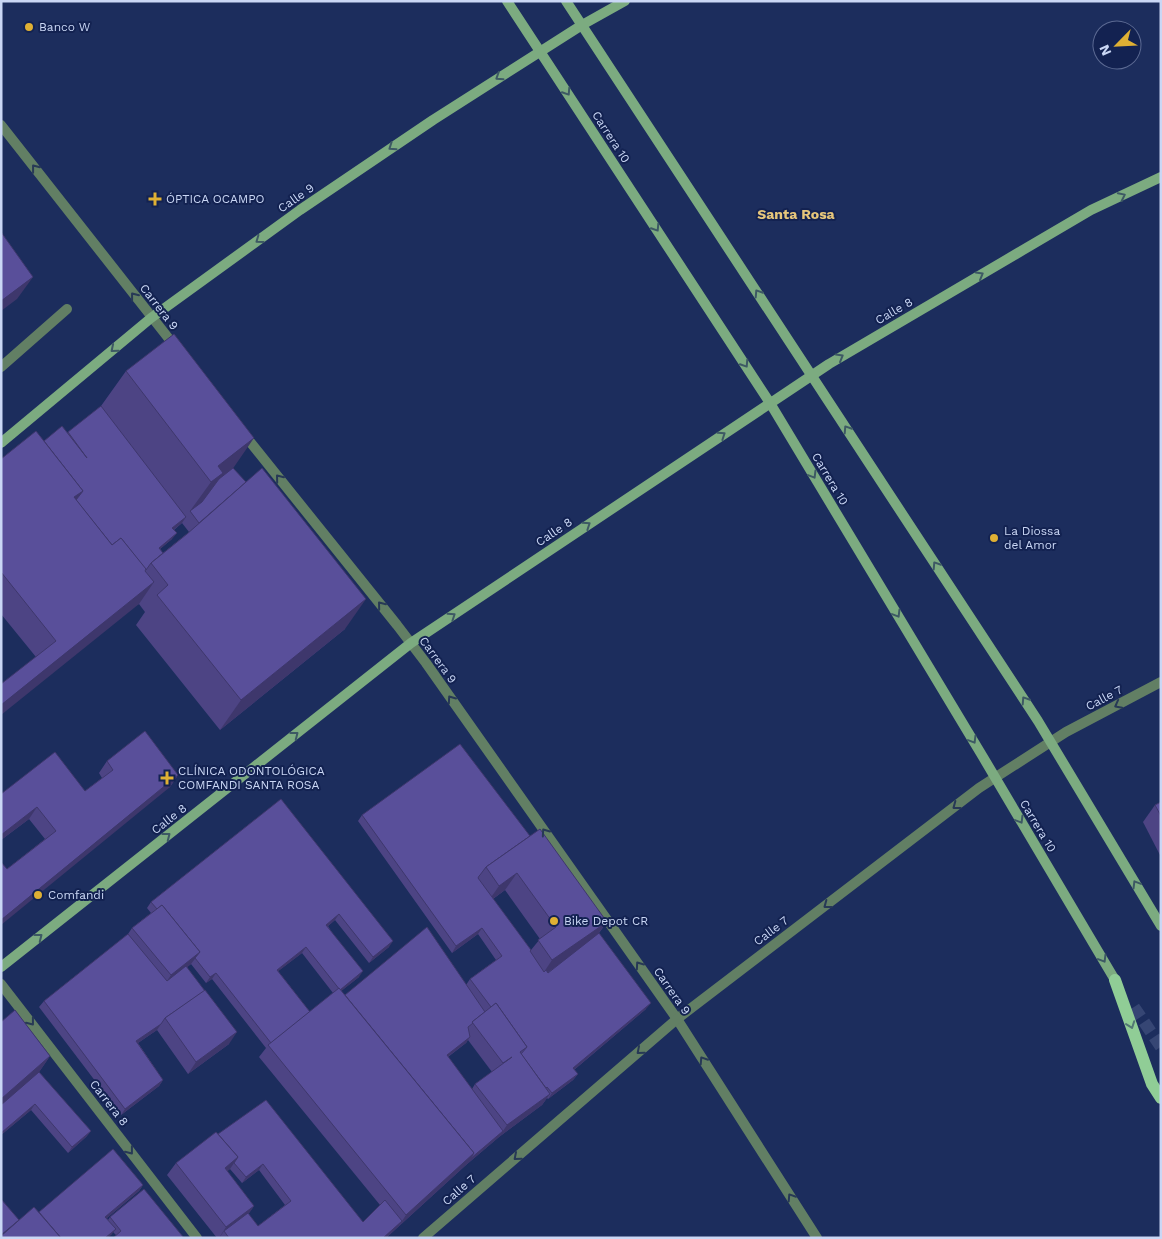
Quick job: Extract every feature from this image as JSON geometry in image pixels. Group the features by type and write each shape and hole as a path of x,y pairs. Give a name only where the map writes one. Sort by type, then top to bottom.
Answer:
{"main road":[{"name":"Carrera 10","path":"507,1 770,403 1114,980"},
{"path":"566,1 812,374 1051,742 1161,926"},
{"name":"Calle 9","path":"1,443 152,318 300,210 433,120 540,51 625,1"},
{"name":"Calle 8","path":"1,967 411,643 812,374 1091,210 1161,176"},
{"path":"1114,980 1134,1007"},
{"path":"1114,980 1152,1084 1161,1098"}],"street":[{"name":"Carrera 9","path":"1,125 182,356"},
{"path":"1,367 67,310"},
{"name":"Carrera 9","path":"237,425 411,643 677,1019 817,1238"},
{"name":"Calle 7","path":"423,1238 677,1019 995,778 1066,732 1161,682"},
{"name":"Carrera 8","path":"1,984 197,1238"}],"building":[{"path":"1,232 33,277 1,301"},
{"path":"174,334 254,438 218,466 223,473 211,482 126,371"},
{"path":"101,406 186,517 172,528 177,533 159,548 163,553 146,570 121,538 112,545 76,500 83,491 44,441 62,426 87,458 68,432"},
{"path":"36,431 83,491 74,497 112,545 121,538 154,582 1,705 1,684 56,641 1,572 1,459"},
{"path":"233,468 246,482 199,523 190,511 202,502 219,479"},
{"path":"262,468 366,599 241,700 157,595 168,585 151,563"},
{"path":"145,731 178,775 1,920 1,862 7,869 56,831 37,807 1,835 1,794 55,752 85,791 113,770 107,761"},
{"path":"460,744 530,836 486,867 478,878 531,950 544,972 546,970 548,973 599,933 651,1003 573,1068 578,1074 552,1093 546,1088 521,1054 527,1047 496,1003 491,1007 470,979 502,956 482,928 456,946 362,815"},
{"path":"281,799 393,941 373,957 339,914 326,925 363,971 340,990 306,947 277,970 310,1012 271,1043 216,973 210,977 195,958 200,952 162,905 157,909 151,902"},
{"path":"1161,802 1161,816 1155,805"},
{"path":"540,829 607,922 552,960 538,940 556,927 517,873 499,886 486,867"},
{"path":"162,905 200,952 171,975 132,928"},
{"path":"427,927 485,1012 468,1027 470,1037 447,1055 503,1131 470,1159 474,1153 345,995"},
{"path":"128,934 167,981 186,966 205,991 165,1018 161,1024 136,1041 163,1080 125,1109 44,1001"},
{"path":"339,988 474,1153 406,1215 268,1045"},
{"path":"205,990 237,1032 196,1062 165,1018"},
{"path":"496,1003 527,1047 520,1052 550,1094 507,1125 475,1084 512,1057 503,1063 472,1022"},
{"path":"15,1010 50,1056 1,1099 1,1022"},
{"path":"39,1072 91,1131 72,1147 35,1104 1,1133 1,1105"},
{"path":"266,1100 363,1222 385,1200 402,1221 383,1238 229,1238 224,1231 248,1213 258,1226 291,1201 263,1164 246,1177 234,1163 238,1157 218,1134"},
{"path":"216,1132 238,1157 225,1168 254,1206 226,1227 176,1163"},
{"path":"113,1149 143,1185 105,1217 116,1229 105,1238 61,1238 39,1212"},
{"path":"144,1189 184,1238 113,1238 121,1231 110,1217"},
{"path":"1,1199 19,1220 1,1235"},
{"path":"34,1207 61,1238 1,1238 1,1236"}],"tunnel":[{"path":"1134,1007 1161,1047"}],"place":[{"name":"Banco W","path":"29,27"},
{"name":"ÓPTICA OCAMPO","path":"155,199"},
{"name":"La Diossa del Amor","path":"994,538"},
{"name":"CLÍNICA ODONTOLÓGICA COMFANDI SANTA ROSA","path":"167,778"},
{"name":"Comfandi","path":"38,895"},
{"name":"Bike Depot CR","path":"554,921"}],"district":[{"name":"Santa Rosa","path":"796,214"}]}
